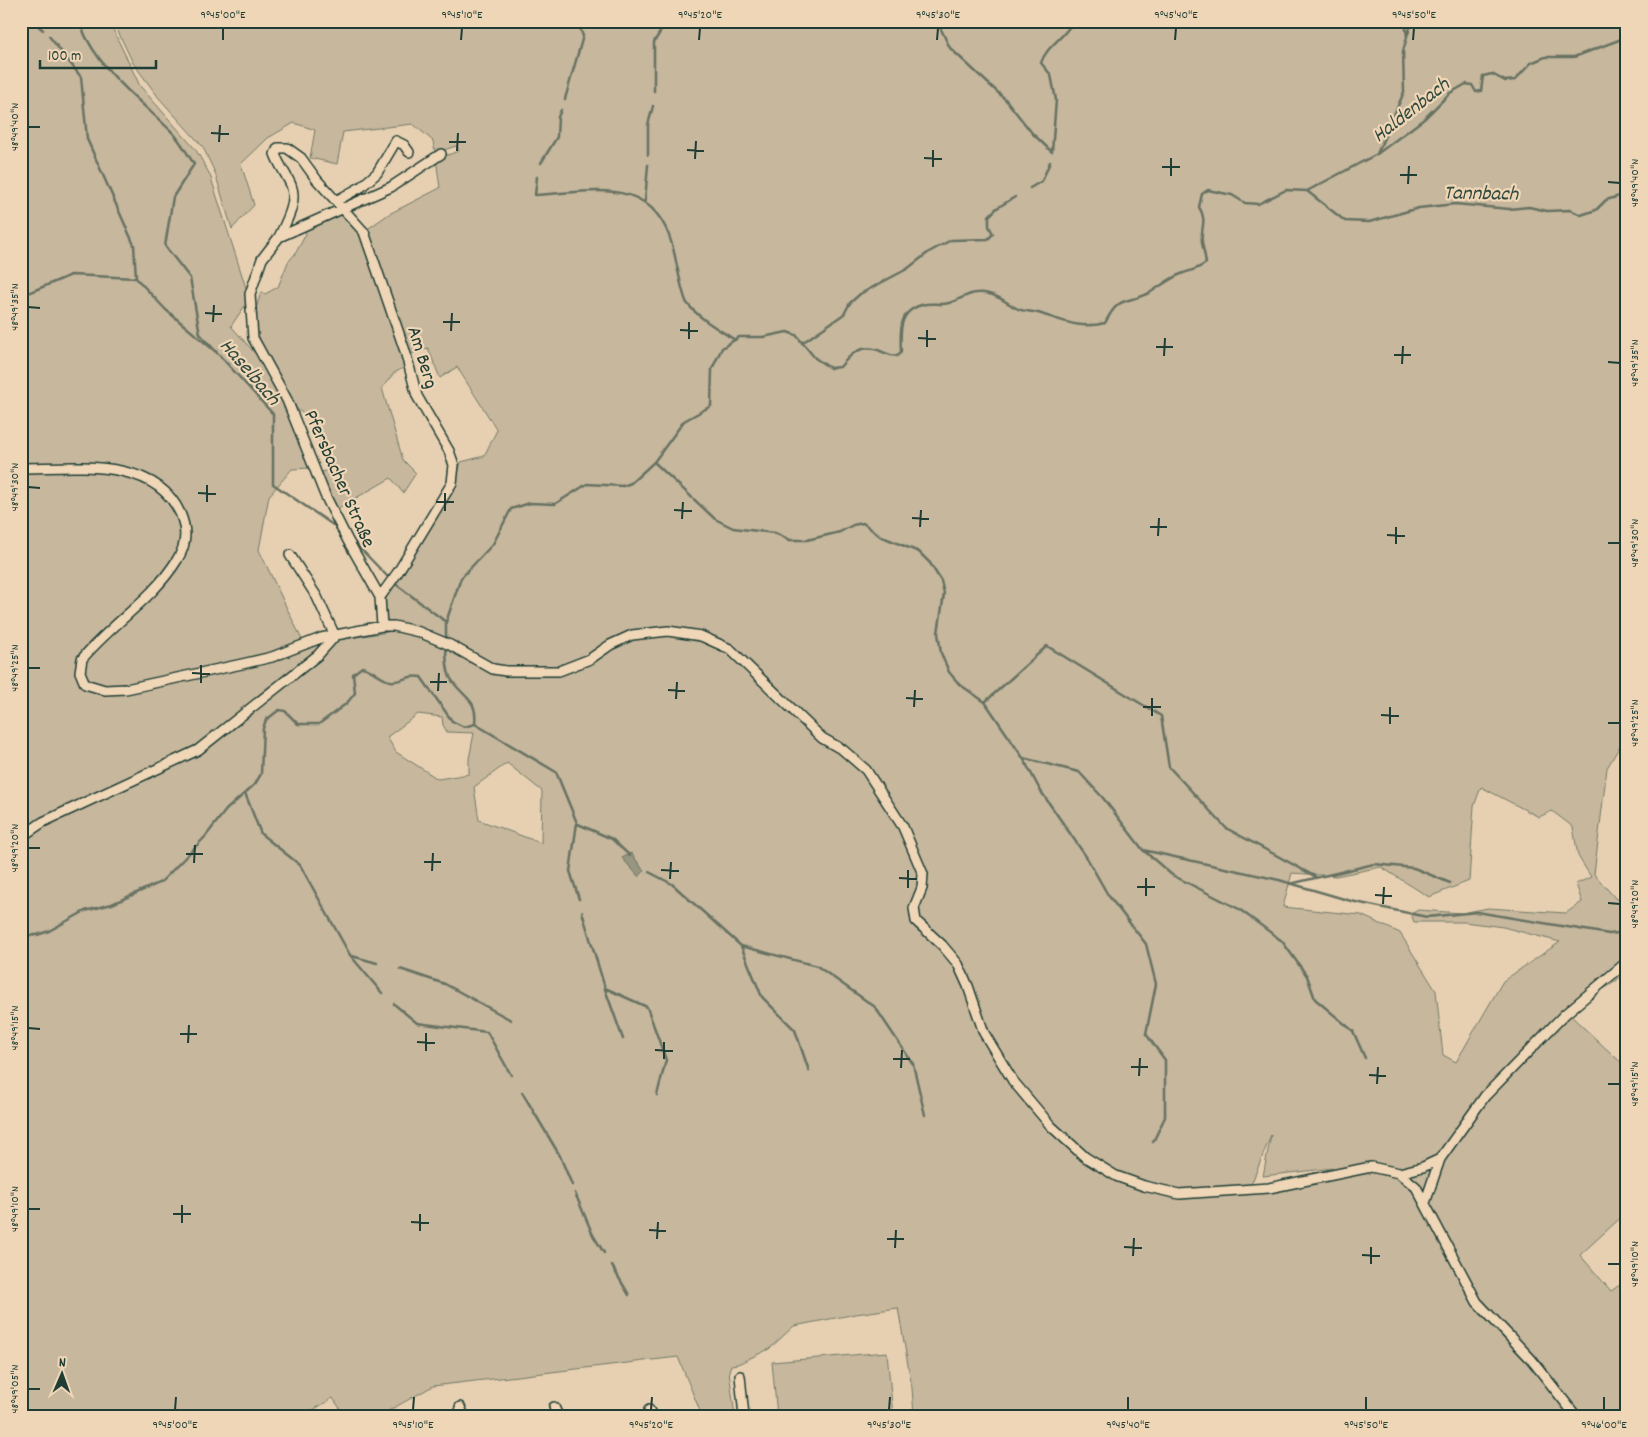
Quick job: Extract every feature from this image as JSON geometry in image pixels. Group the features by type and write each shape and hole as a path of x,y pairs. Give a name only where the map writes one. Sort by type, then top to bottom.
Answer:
{"street":[{"path":"336,201 361,187 377,173 396,141 404,145 409,152"},
{"name":"Am Berg","path":"279,237 293,200 291,185 278,164 275,154 278,148 286,148 302,158 336,201 364,232 405,351 417,396 449,451 454,465 452,483 380,597"},
{"name":"Pfersbacher Straße","path":"382,626 380,597 338,522 287,400 254,338 250,294 262,259 279,237 391,187 440,154"},
{"path":"21,468 112,470 140,476 156,483 165,490 182,518 186,535 177,560 159,582 82,659 80,672 85,684 106,690 126,689 272,657 311,641 382,626 394,626 418,632 446,643 493,668 506,672 559,671 590,659 610,645 632,635 668,631 701,636 730,648 822,738 843,750 866,770 903,828 923,874 922,888 914,908 916,921 942,945 958,964 968,986 984,1033 1013,1080 1058,1132 1085,1157 1116,1176 1144,1186 1179,1194 1269,1188 1371,1167 1399,1174 1416,1187 1477,1302 1531,1359 1576,1416"},
{"path":"290,555 317,597 335,636"},
{"path":"21,837 43,822 198,750 318,656 335,636"},
{"path":"1424,1203 1440,1160 1485,1096 1565,1014 1624,964"},
{"path":"1399,1174 1440,1160"},
{"path":"740,1376 744,1416"},
{"path":"460,1407 464,1416"}],"shaded area":[{"path":"21,21 109,21 140,86 196,150 210,175 247,291 246,304 231,326 260,359 285,405 311,468 292,469 269,496 259,550 306,648 319,643 388,632 386,598 454,487 461,462 484,456 497,430 457,367 440,378 428,348 408,355 366,230 389,214 440,188 436,159 459,151 456,146 435,153 433,141 413,124 343,132 337,164 310,158 315,130 294,123 268,138 241,164 254,205 232,229 215,173 203,147 159,98 133,63 113,21 1627,21 1627,734 1607,768 1594,874 1616,899 1627,897 1627,969 1612,984 1581,1002 1570,1015 1627,1068 1627,1212 1580,1255 1611,1291 1627,1280 1627,1416 914,1416 912,1388 898,1308 794,1326 769,1349 738,1364 731,1365 729,1371 735,1416 702,1416 678,1357 433,1386 379,1416 345,1416 333,1398 303,1416 21,1416","holes":["418,714 442,717 443,725 447,732 474,733 469,759 469,774 438,779 396,752 387,737","507,763 542,791 541,843 479,820 474,787","1481,787 1539,817 1552,811 1573,827 1578,856 1591,877 1576,884 1582,902 1566,913 1488,908 1462,913 1418,910 1411,914 1414,922 1464,922 1503,927 1560,942 1503,981 1456,1062 1443,1055 1436,991 1400,933 1361,915 1283,907 1292,873 1336,876 1381,867 1429,897 1469,881 1474,806","1271,1135 1263,1176 1333,1168 1249,1190"]},
{"path":"343,211 362,233 407,366 394,373 382,388 403,460 416,473 403,493 391,478 335,510 322,472 334,468 310,419 297,409 261,342 256,328 255,312 261,292 265,294 278,287 288,262 295,254 306,234 304,229"},
{"path":"631,853 644,871 639,877 622,858"},
{"path":"887,1352 893,1416 777,1416 772,1362"}],"waterway":[{"path":"33,21 43,30"},
{"path":"565,99 583,36 577,21"},
{"path":"654,91 654,42 667,21"},
{"path":"937,21 950,48 1006,100 1032,133 1052,152"},
{"path":"1052,152 1056,100 1051,75 1041,63 1043,57 1070,27 1073,21"},
{"name":"Haldenbach","path":"1377,154 1404,92 1403,51 1407,37 1405,21"},
{"path":"1408,34 1412,21"},
{"name":"Haselbach","path":"81,26 88,42 98,57 121,84 175,136 194,164 173,197 165,246 190,278 200,334 273,414 273,484 333,525"},
{"path":"49,36 81,77 87,139 134,245 136,278"},
{"name":"Haldenbach","path":"446,641 446,622 461,578 493,544 511,509 530,503 555,504 587,484 623,486 631,483 654,462 684,421 711,406 712,369 722,348 739,337 763,337 787,332 796,335 815,358 830,368 840,367 856,352 866,348 897,356 901,352 901,328 910,311 926,304 949,303 978,293 996,296 1021,310 1079,325 1105,323 1115,307 1120,303 1143,296 1173,278 1197,269 1206,263 1202,245 1203,216 1199,207 1202,194 1208,190 1232,195 1245,203 1258,204 1286,190 1307,191 1377,154 1424,119 1450,93 1466,84 1472,85 1476,92 1481,91 1483,76 1492,74 1505,81 1515,80 1531,63 1545,57 1574,57 1627,37"},
{"path":"648,155 648,125 653,106"},
{"path":"541,163 557,137 558,117 561,110"},
{"path":"1030,188 1042,181 1050,162"},
{"path":"645,201 648,165"},
{"path":"537,177 535,195 600,191 619,193 637,198 652,208 664,224 673,248 687,303 703,319 735,340"},
{"name":"Tannbach","path":"1307,191 1345,221 1369,222 1419,208 1455,204 1509,209 1529,207 1547,211 1570,210 1581,215 1596,210 1606,200 1623,195 1627,191"},
{"path":"802,343 844,314 850,303 860,294 907,269 929,252 951,240 988,239 993,234 989,226 989,216 997,208 1015,197"},
{"path":"21,296 71,275 136,278 166,310 216,352"},
{"path":"654,462 715,519 733,528 775,533 790,540 807,540 840,532 853,525 863,523 880,536 919,552 930,563 941,581 944,594 938,633 941,653 949,672 959,684 985,702 1023,758 1040,790 1087,858 1108,895 1146,944 1156,984 1146,1034 1165,1060 1165,1117 1153,1142"},
{"name":"Haselbach","path":"354,542 387,576"},
{"name":"Haselbach","path":"397,585 446,622"},
{"path":"21,935 37,935 49,931 85,911 112,904 161,882 205,837 226,810 255,784 261,774 263,728 266,720 279,710 285,711 298,724 319,724 347,703 355,693 353,674 362,667 390,681 398,681 416,676 421,677 452,721 464,727 475,724 474,708 471,702 450,677 446,646"},
{"path":"985,702 1047,646 1161,716 1169,767 1226,828 1316,877"},
{"path":"475,724 556,772 577,823 570,871 579,899"},
{"path":"1023,758 1079,772 1103,798 1143,850 1172,875 1239,909 1282,941 1307,976 1315,999 1353,1031 1365,1058"},
{"path":"245,793 261,834 300,865 350,955 382,993"},
{"path":"578,824 612,839 630,856"},
{"path":"1143,850 1279,880 1351,901 1427,917 1477,912 1609,934 1627,932"},
{"path":"1290,884 1374,864 1414,868 1450,883"},
{"path":"649,872 672,884 741,946 817,966 875,1007 913,1064 925,1115"},
{"path":"582,912 605,988 647,1007 666,1060 657,1095"},
{"path":"741,946 762,997 795,1030 809,1071"},
{"path":"352,956 377,963"},
{"path":"400,969 445,984 511,1020"},
{"path":"605,989 623,1039"},
{"path":"394,1004 417,1023 487,1032 511,1075"},
{"path":"522,1092 560,1156 572,1185"},
{"path":"575,1193 593,1235 604,1253"},
{"path":"612,1266 629,1295"}]}
